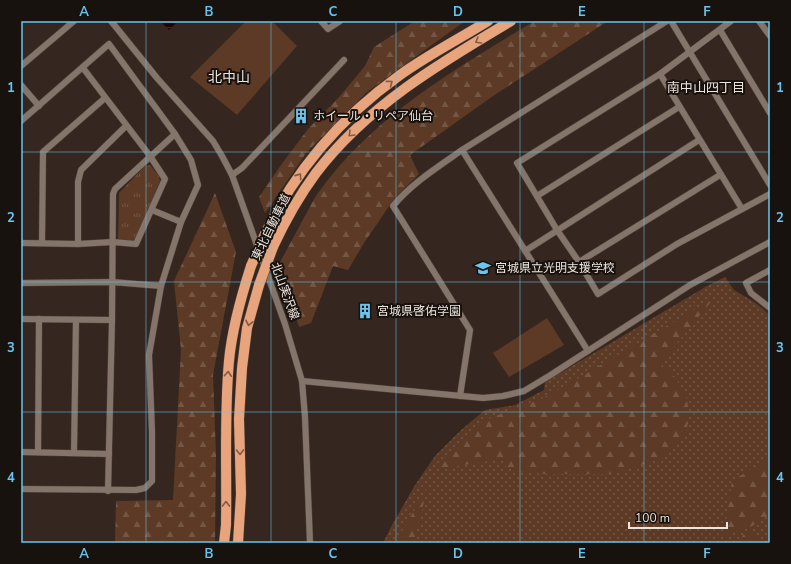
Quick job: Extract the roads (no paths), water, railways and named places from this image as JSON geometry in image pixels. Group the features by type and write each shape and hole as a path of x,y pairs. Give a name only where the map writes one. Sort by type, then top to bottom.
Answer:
{"highway":[{"name":"東北自動車道","path":"224,543 226,525 229,360 238,307 251,266 265,234 283,199 299,175 315,154 355,113 400,76 420,62 488,21"},
{"name":"東北自動車道","path":"238,543 240,494 239,419 242,368 247,328 259,285 273,247 290,212 307,186 333,152 396,94 512,21"}],"street":[{"path":"21,66 74,21"},
{"name":"北山実沢線","path":"111,21 157,78 213,141 232,175 285,324 302,381 306,417 310,543"},
{"path":"321,21 328,29 340,21"},
{"path":"460,396 470,330 393,206 430,172 462,150 667,21"},
{"path":"671,21 770,185"},
{"path":"731,21 660,74 517,162 557,230 579,262 598,294 677,244 770,194"},
{"path":"759,21 770,36"},
{"path":"720,30 770,113"},
{"path":"21,121 110,44 175,134 191,160 198,185 181,222 161,286 149,355 152,482 146,488 136,490 108,491 21,489"},
{"path":"232,175 242,168 344,60"},
{"path":"21,243 78,244 113,242 136,244 165,178 83,68"},
{"path":"660,74 742,209"},
{"path":"21,85 39,106"},
{"path":"42,243 42,152 105,98"},
{"path":"537,196 679,107"},
{"path":"78,244 78,182 81,170 126,126"},
{"path":"108,491 113,194 115,188 175,134"},
{"path":"525,251 699,140"},
{"path":"462,150 588,351"},
{"path":"579,262 720,175"},
{"path":"152,210 181,222"},
{"path":"302,381 483,398 496,397 524,390 588,351 690,285 770,242"},
{"path":"770,270 746,283 751,293 770,308"},
{"path":"21,282 112,282 161,286"},
{"path":"21,319 112,320"},
{"path":"38,452 39,319"},
{"path":"74,453 76,320"},
{"path":"21,452 109,454"}],"place":[{"name":"ホイール・リペア仙台","path":"301,116"},
{"name":"宮城県立光明支援学校","path":"483,268"},
{"name":"宮城県啓佑学園","path":"365,311"}],"district":[{"name":"北中山","path":"229,77"},
{"name":"南中山四丁目","path":"706,88"}]}
